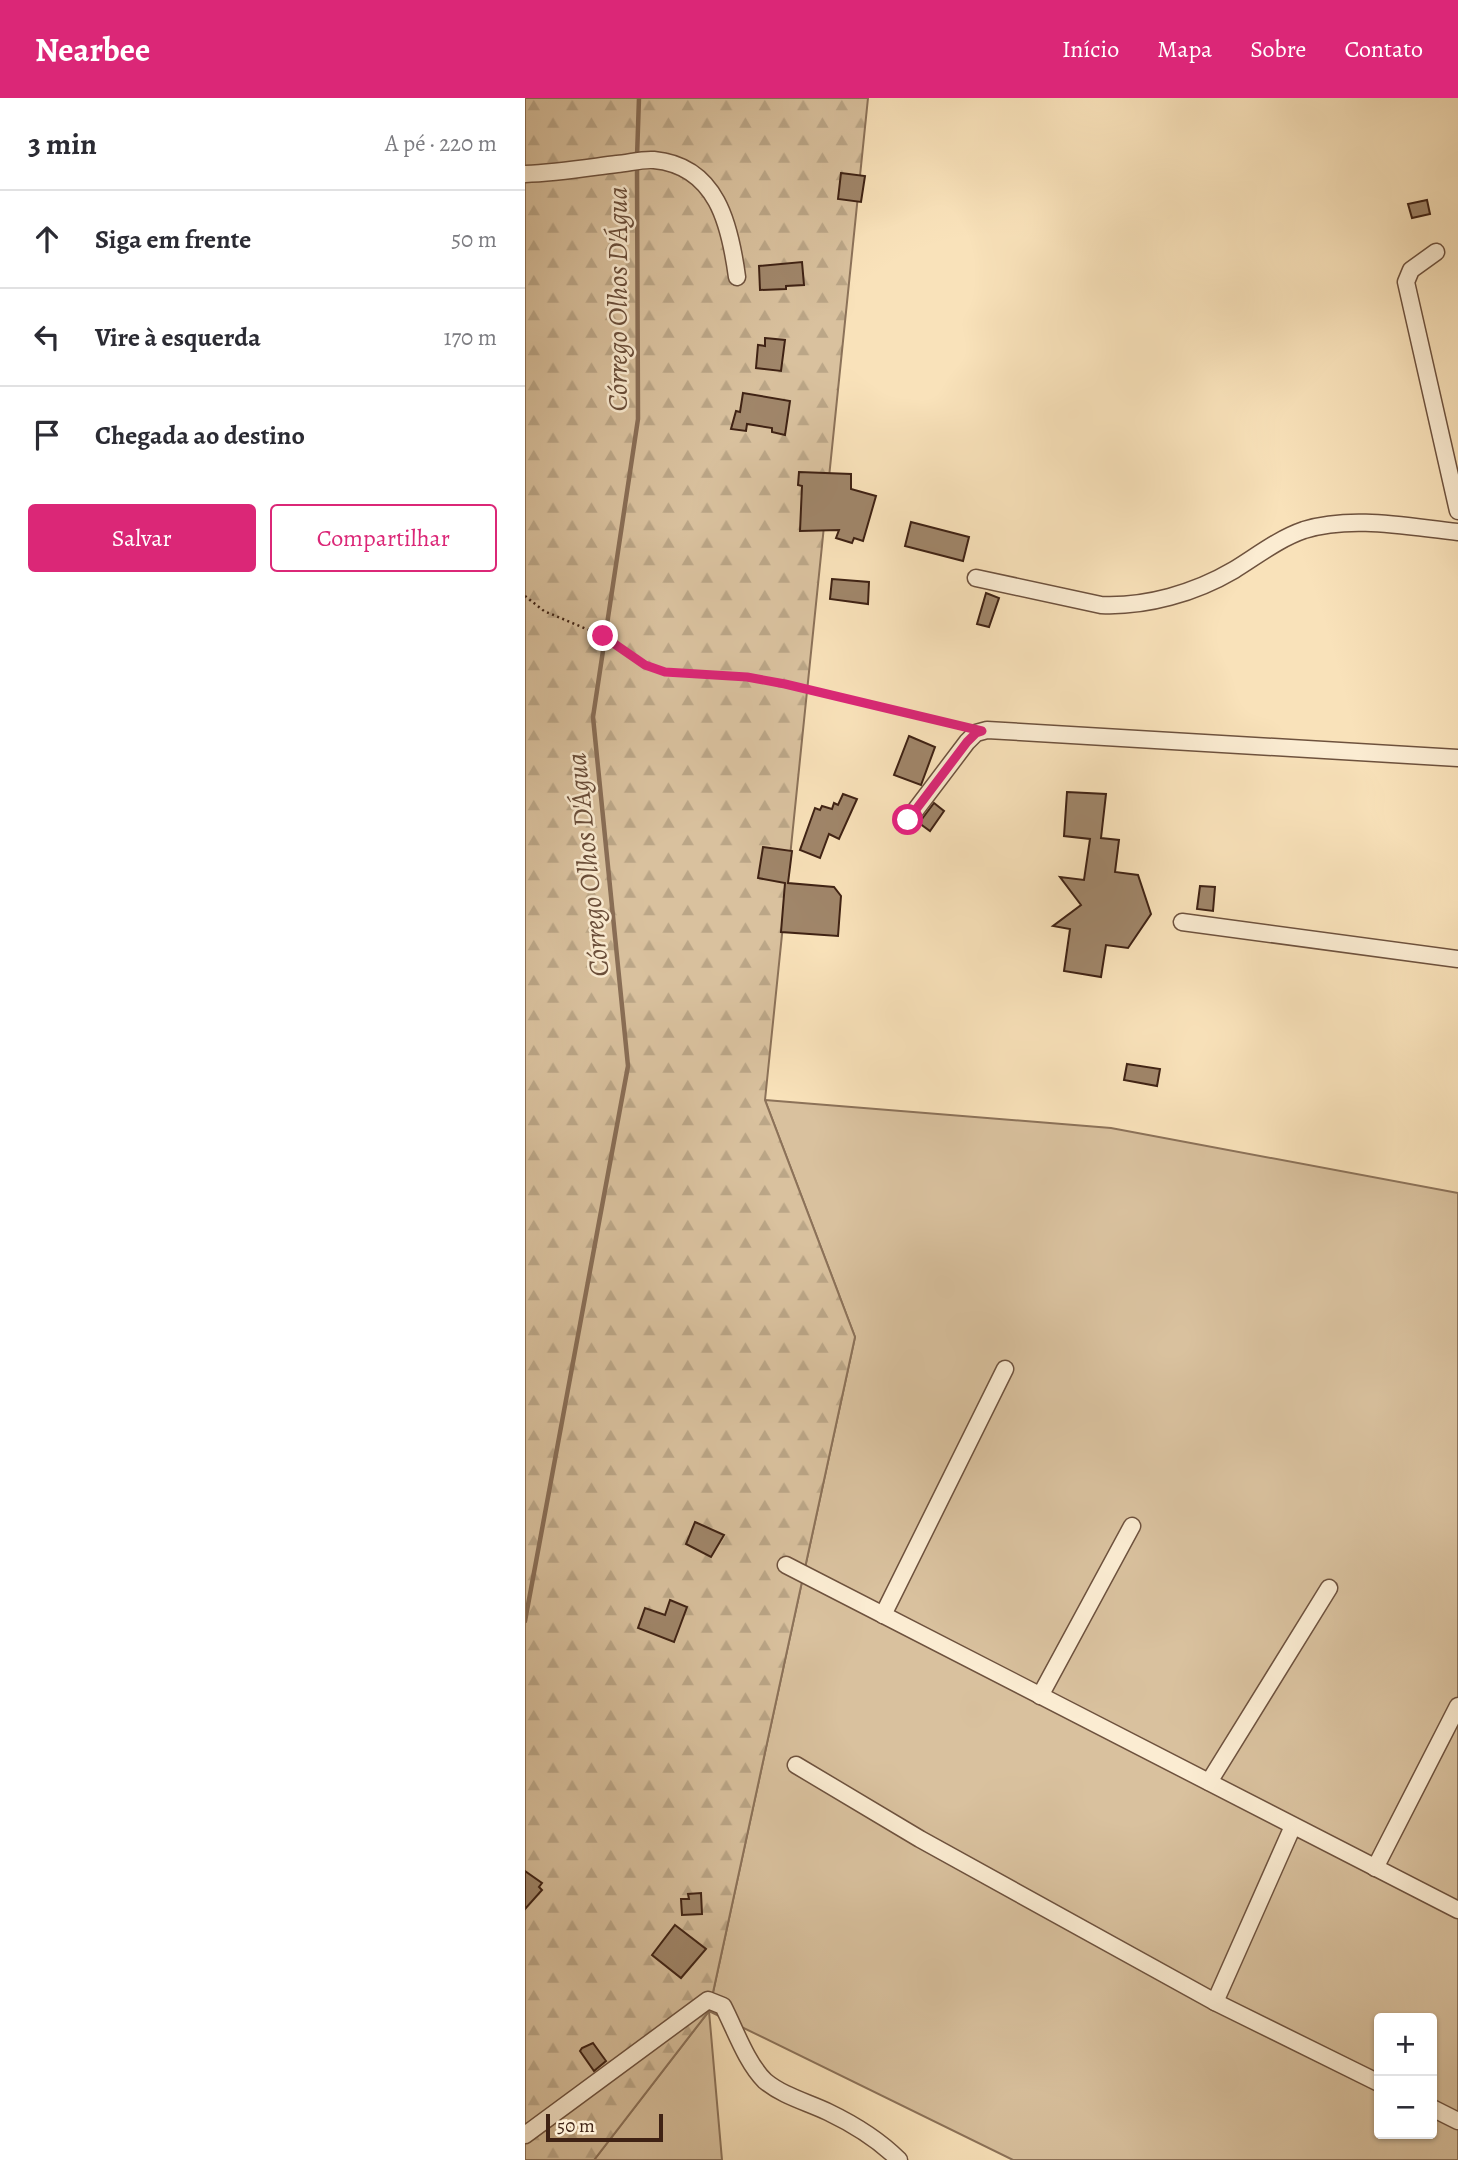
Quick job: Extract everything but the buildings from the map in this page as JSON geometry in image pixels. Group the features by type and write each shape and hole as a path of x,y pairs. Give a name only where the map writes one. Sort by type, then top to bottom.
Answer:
{"street":[{"path":"525,174 652,160 683,167 706,186 721,209 733,248 737,277"},
{"path":"1436,252 1411,270 1406,282 1458,511"},
{"path":"976,578 1101,605 1119,606 1188,591 1217,580 1282,540 1320,527 1375,524 1458,532"},
{"path":"908,820 967,742 982,731 1001,729 1458,758"},
{"path":"1182,922 1458,959"},
{"path":"883,1615 1005,1369"},
{"path":"1040,1696 1132,1526"},
{"path":"786,1565 1458,1910"},
{"path":"1209,1782 1329,1587"},
{"path":"1375,1868 1458,1706"},
{"path":"796,1765 920,1839 1215,2002 1374,2081"},
{"path":"1215,2002 1293,1826"},
{"path":"525,2135 708,2000 723,2006 753,2064 765,2081 862,2131 899,2160"},
{"path":"1437,2111 1458,2121"}],"path":[{"path":"525,596 544,611 603,636 645,665 665,672 747,677 785,684 982,731"}],"green space":[{"path":"525,98 868,98 765,1100 855,1337 709,2011 594,2160 525,2160"},
{"path":"765,1100 1111,1128 1458,1193 1458,2160 1013,2160 709,2011 855,1337"},
{"path":"709,2011 722,2160 594,2160"}],"waterway":[{"name":"Córrego Olhos D'Água","path":"637,157 639,98"},
{"name":"Córrego Olhos D'Água","path":"525,1621 628,1066 593,717 638,419 637,166"}],"route":[{"path":"603,636 645,665 665,672 747,677 785,684 982,731 967,742 908,820"}]}
